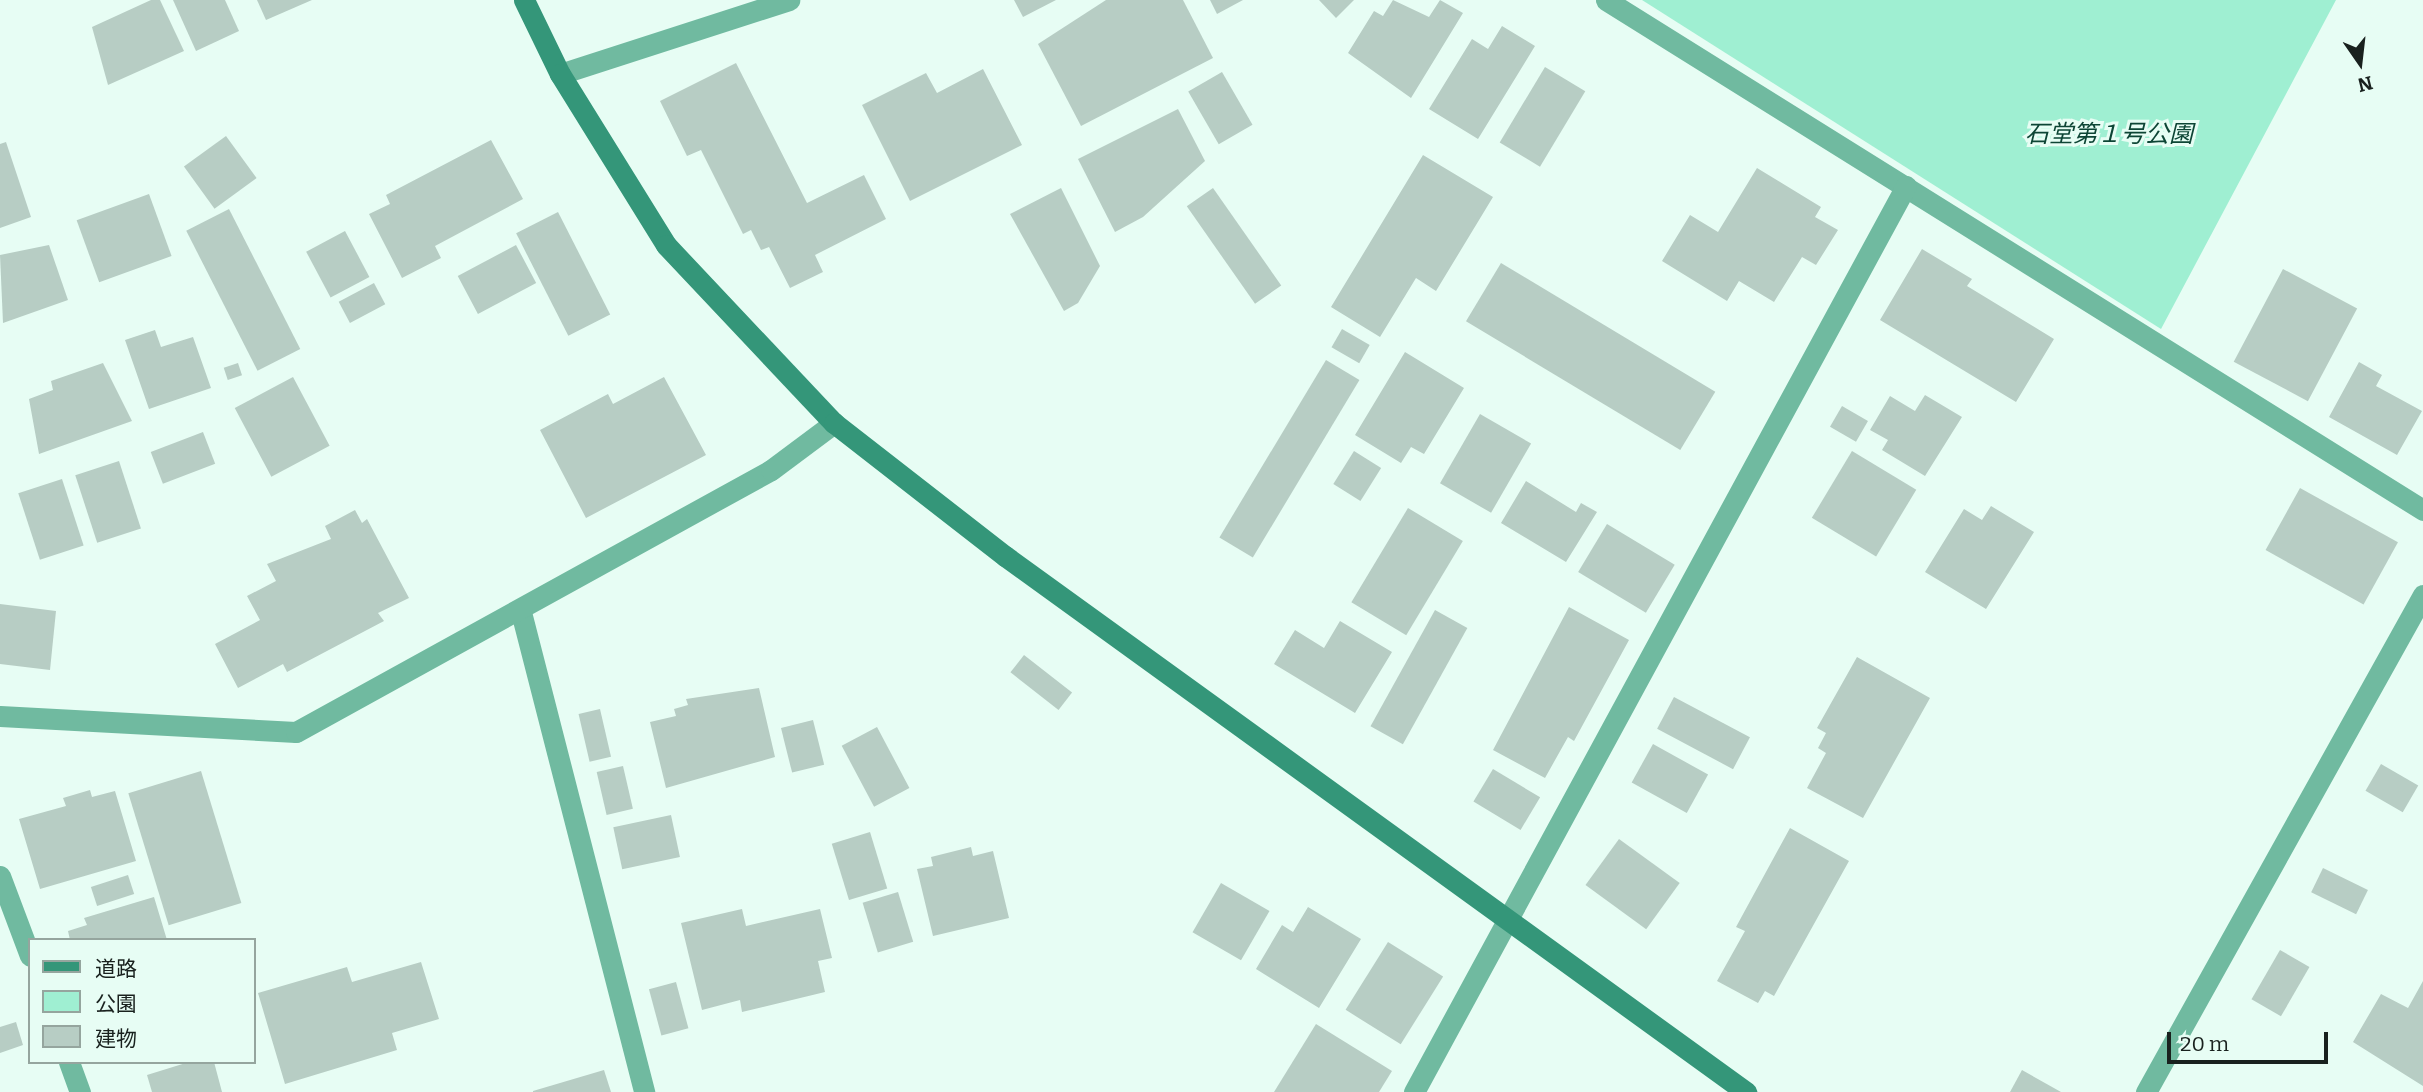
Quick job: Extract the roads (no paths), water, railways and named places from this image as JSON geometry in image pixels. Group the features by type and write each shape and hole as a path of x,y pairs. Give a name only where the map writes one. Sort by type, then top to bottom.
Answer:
{"street":[{"path":"524,0 560,74 666,245 834,423 1005,556 1511,918 1746,1092"},
{"path":"560,74 789,0"},
{"path":"1606,0 2423,510"},
{"path":"1413,1092 1511,918 1906,186"},
{"path":"0,716 296,732 521,612 771,470 834,423"},
{"path":"2146,1092 2423,595"},
{"path":"521,612 644,1092"},
{"path":"0,876 28,951"},
{"path":"70,1064 80,1092"}],"park label":[{"name":"石堂第１号公園","path":"2109,135"}]}
